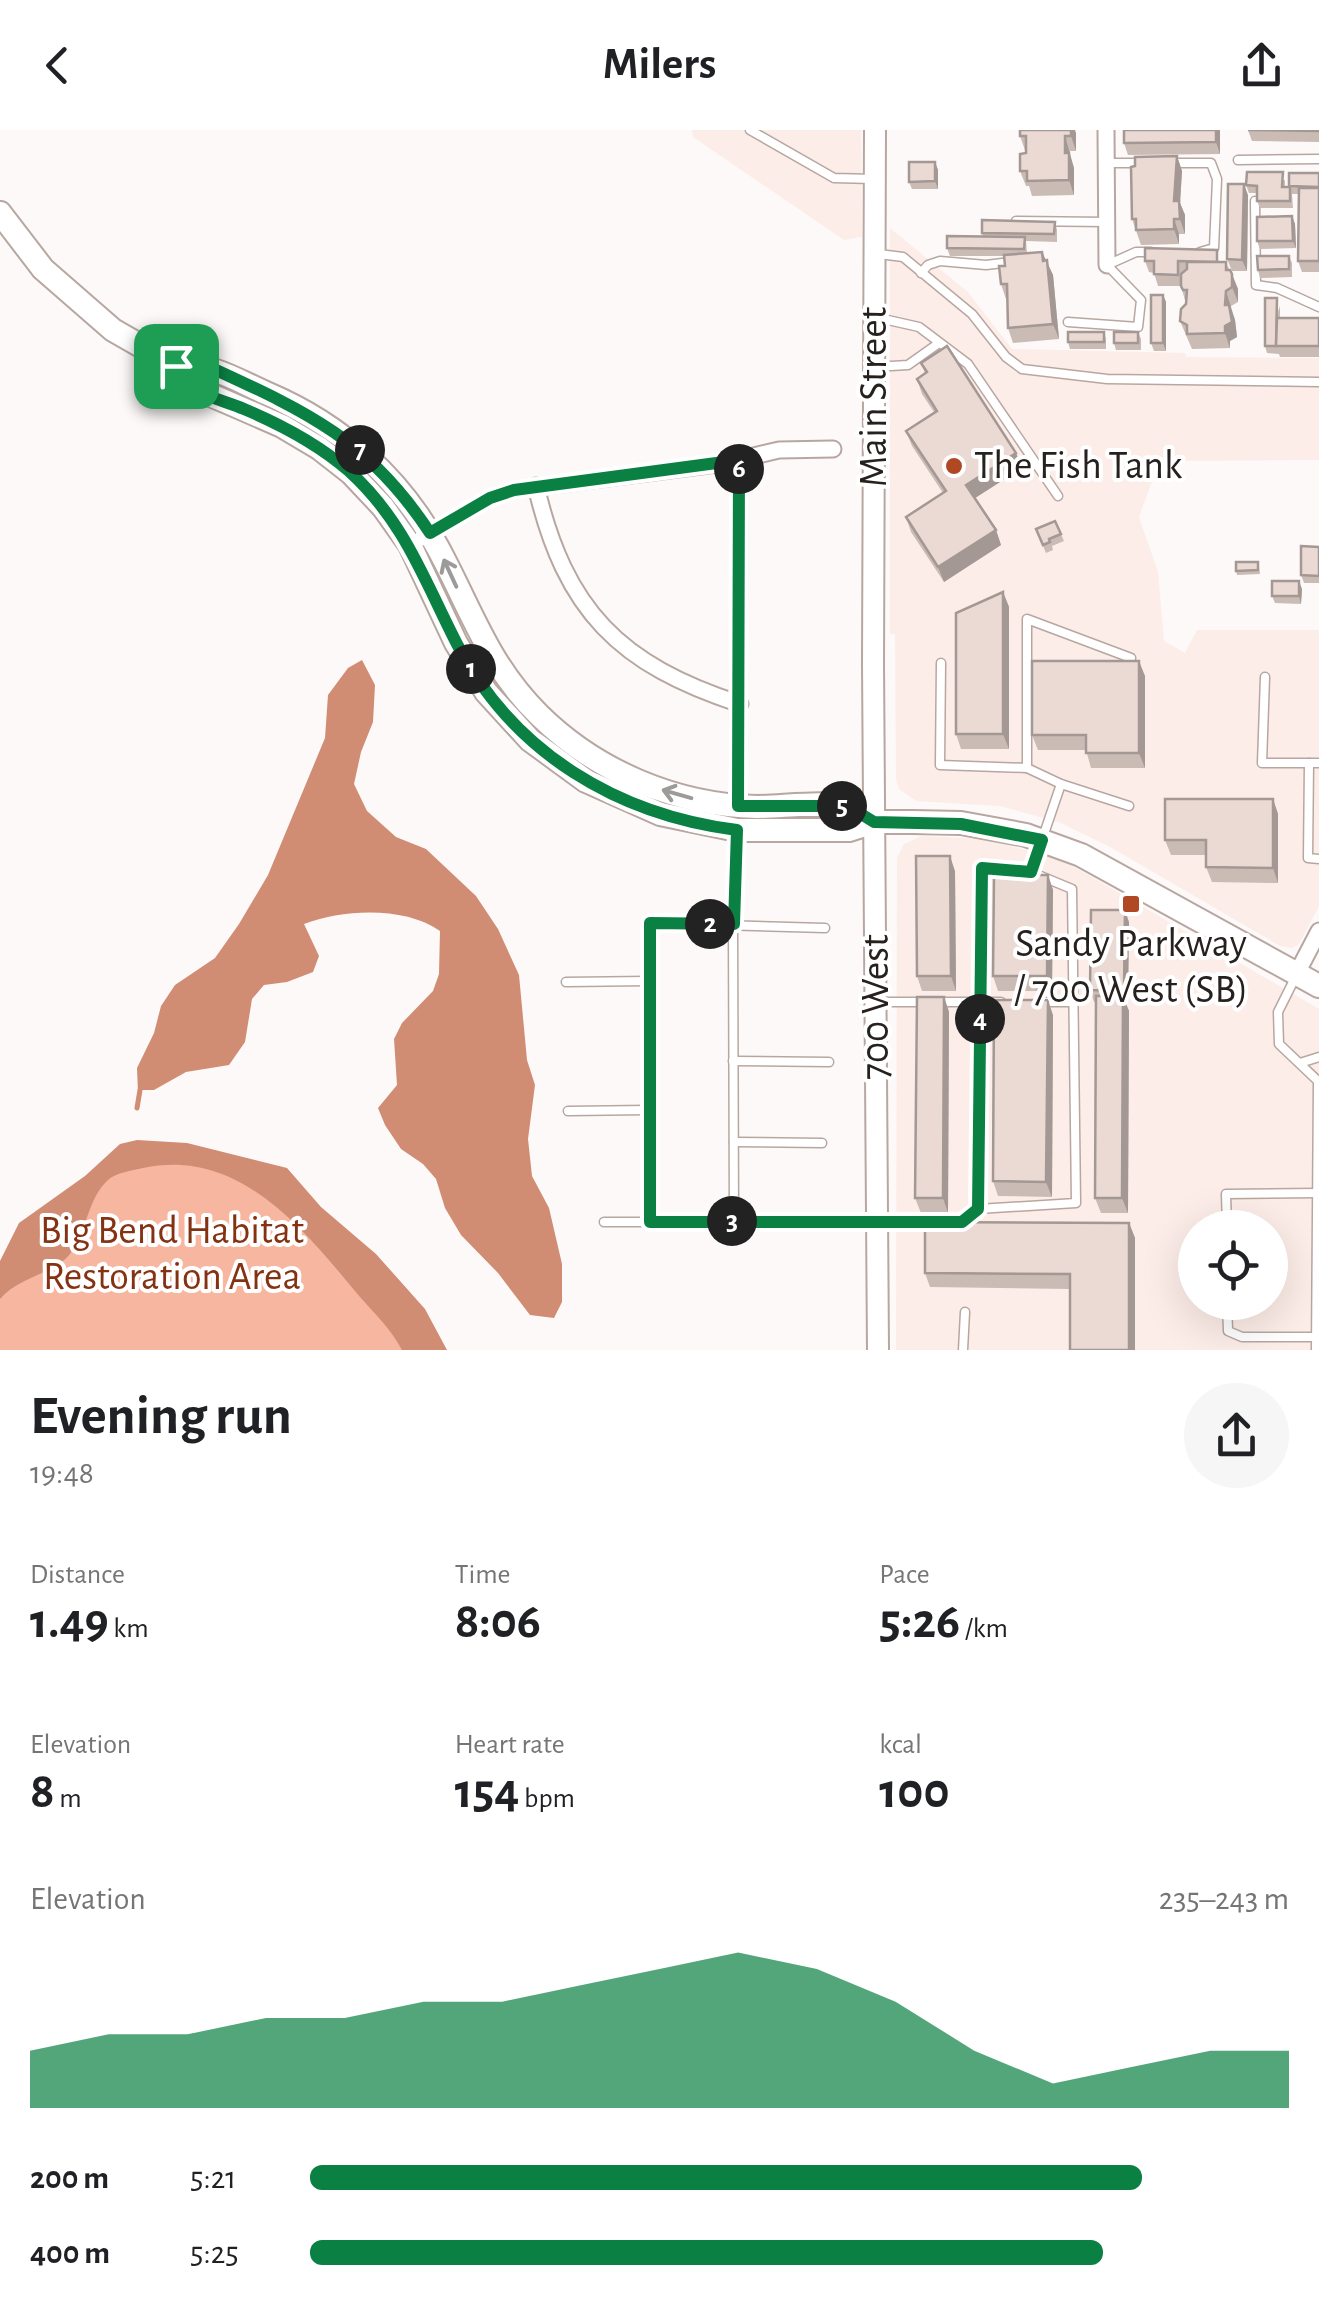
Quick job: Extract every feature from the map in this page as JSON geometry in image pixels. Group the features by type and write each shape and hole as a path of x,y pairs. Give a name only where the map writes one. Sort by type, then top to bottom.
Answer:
{"main road":[{"path":"0,213 23,246 66,292 113,330 176,366 188,385 282,426 335,460 420,539 519,695 552,728 592,758 636,780 700,801 738,806 848,806 874,822"},
{"path":"420,539 465,660 493,700 530,740 586,782 677,819 737,830 848,830 874,822 961,824 1042,840 1081,855 1319,986"}],"street":[{"name":"Main Street","path":"873,664 875,130"},
{"path":"1106,130 1107,265"},
{"path":"420,539 490,498 536,486 739,460 779,450 833,450"},
{"path":"738,806 739,460"},
{"path":"536,486 545,522 576,593 602,628 656,671 740,704"},
{"name":"700 West","path":"873,664 878,1350"},
{"path":"1297,973 1319,932"}],"lane":[{"path":"750,130 834,178 874,179"},
{"path":"1238,160 1319,159"},
{"path":"1106,163 1211,163 1217,178 1214,248 1185,252"},
{"path":"1255,201 1256,285 1276,288 1319,308"},
{"path":"1011,221 1107,222"},
{"path":"1068,322 1138,327 1141,300 1107,265 1136,252 1168,252"},
{"path":"874,254 898,255 972,314 1006,357 1029,371 1107,379 1319,382"},
{"path":"921,273 928,265 940,261 986,264 1028,260"},
{"path":"874,317 919,328 968,364 1058,496"},
{"path":"874,367 908,365 939,343"},
{"path":"1027,768 1027,619 1131,658"},
{"path":"940,663 940,764 1027,768 1061,784 1130,806"},
{"path":"1265,676 1262,762 1314,763 1308,858 1319,859"},
{"path":"1031,872 1061,784"},
{"path":"734,1221 737,830"},
{"path":"604,1222 962,1222 978,1209 1076,1204 1072,889 1031,872 982,868 978,1209"},
{"path":"650,1222 650,923 825,928"},
{"path":"1297,973 1278,1012 1278,1028 1279,1044 1318,1081 1316,1350"},
{"path":"566,982 648,981"},
{"path":"876,1002 1018,1002"},
{"path":"1036,1002 1074,1002"},
{"path":"1300,1062 1319,1057"},
{"path":"734,1061 829,1062"},
{"path":"568,1111 648,1110"},
{"path":"734,1142 822,1143"},
{"path":"1226,1210 1226,1194 1318,1193"},
{"path":"963,1350 965,1312"},
{"path":"1228,1320 1228,1330 1242,1337 1317,1337"}],"shaded area":[{"path":"692,130 861,130 862,237 844,240 693,137"},
{"path":"890,228 968,292 1012,349 1319,358 1319,460 1178,461 1153,479 1139,517 1158,572 1164,641 1185,653 1197,630 1319,630 1319,906 1299,944 1292,948 1280,946 1112,848 1061,823 1000,806 916,801 899,789 895,634 890,634"},
{"path":"362,660 375,685 373,722 354,784 367,811 396,837 426,849 476,896 498,929 519,975 527,1060 535,1085 528,1139 532,1176 549,1208 562,1264 562,1302 554,1318 530,1315 498,1273 461,1235 445,1208 436,1179 401,1149 378,1108 397,1085 394,1039 402,1023 433,991 439,974 440,931 426,923 373,912 337,915 304,924 319,956 313,972 264,985 252,999 245,1042 229,1065 186,1072 154,1090 138,1093 137,1068 154,1033 161,1006 175,985 215,958 268,875 325,738 328,695 348,668"},
{"path":"922,836 984,839 1049,856 1319,1009 1319,1350 896,1350 897,858 904,844"},
{"path":"137,1140 187,1143 287,1168 321,1207 376,1254 425,1309 447,1350 402,1350 388,1328 317,1246 267,1200 240,1182 210,1170 178,1165 129,1171 108,1180 96,1196 70,1254 0,1299 0,1261 19,1223 85,1176 120,1144"}],"green space":[{"name":"Big Bend Habitat Restoration Area","path":"191,1158 275,1195 420,1350 0,1350 0,1291 110,1169"}],"building":[{"path":"1020,130 1071,130 1071,136 1065,136 1069,180 1027,181 1027,171 1020,171 1026,136 1020,136"},
{"path":"1124,130 1216,130 1216,142 1124,143"},
{"path":"1177,156 1174,201 1179,201 1180,219 1174,219 1174,229 1136,230 1136,219 1132,219 1131,167 1135,166 1135,157"},
{"path":"909,162 935,162 935,181 909,182"},
{"path":"1247,172 1283,172 1282,187 1290,187 1290,201 1257,201 1257,186 1246,185"},
{"path":"1289,173 1319,173 1319,187 1289,186"},
{"path":"1228,184 1244,184 1242,260 1227,259"},
{"path":"1299,188 1319,188 1319,261 1298,261"},
{"path":"1292,216 1293,241 1257,241 1257,217"},
{"path":"982,220 1055,222 1054,234 982,233"},
{"path":"947,236 1025,237 1024,249 947,248"},
{"path":"1145,248 1217,250 1217,262 1178,261 1178,275 1154,274 1154,261 1145,261"},
{"path":"1042,252 1043,261 1047,260 1053,324 1008,328 1007,284 1001,284 999,266 1005,266 1004,255"},
{"path":"1257,256 1289,256 1289,269 1258,270"},
{"path":"1187,262 1226,262 1226,270 1232,274 1232,287 1226,291 1225,305 1229,305 1232,322 1225,326 1225,333 1187,334 1187,325 1180,321 1187,290 1181,286 1181,274 1187,269"},
{"path":"1151,295 1163,295 1163,343 1151,343"},
{"path":"1265,298 1277,298 1276,346 1265,346"},
{"path":"1277,318 1319,318 1319,346 1276,346"},
{"path":"1068,332 1104,332 1104,342 1068,342"},
{"path":"1114,332 1138,332 1138,343 1114,343"},
{"path":"947,346 1016,453 966,485 996,530 938,567 906,517 946,491 906,431 937,411 917,379 927,372 921,363"},
{"path":"1055,521 1061,534 1043,545 1036,529"},
{"path":"1301,546 1319,547 1319,576 1301,575"},
{"path":"1236,562 1258,562 1258,570 1236,571"},
{"path":"1272,581 1299,581 1299,596 1272,596"},
{"path":"1003,592 1003,734 956,734 956,613"},
{"path":"1032,661 1139,661 1139,753 1086,753 1086,735 1032,735"},
{"path":"1165,799 1273,799 1273,868 1206,867 1206,840 1165,840"},
{"path":"916,856 950,856 951,976 917,976"},
{"path":"994,875 1048,875 1047,976 993,976"},
{"path":"1091,910 1125,910 1124,991 1090,990"},
{"path":"1096,996 1123,996 1122,1198 1095,1198"},
{"path":"917,997 944,997 943,1198 915,1198"},
{"path":"994,1000 1048,1000 1046,1182 993,1181"},
{"path":"925,1222 1129,1223 1129,1350 1070,1350 1070,1274 925,1273"}],"waterway":[{"path":"137,1108 140,1090"}],"place":[{"name":"The Fish Tank","path":"954,466"},
{"name":"Sandy Parkway / 700 West (SB)","path":"1131,904"}],"route":[{"path":"203,364 279,398 329,426 375,464 430,533 490,498 514,490 739,460 738,806 848,806 874,822 961,824 1042,840 1031,872 982,868 978,1209 962,1222 650,1222 650,923 734,924 737,830 695,824 643,808 586,782 548,756 486,692 456,643 410,545 368,490 302,437 188,385 176,366 203,364"}]}
